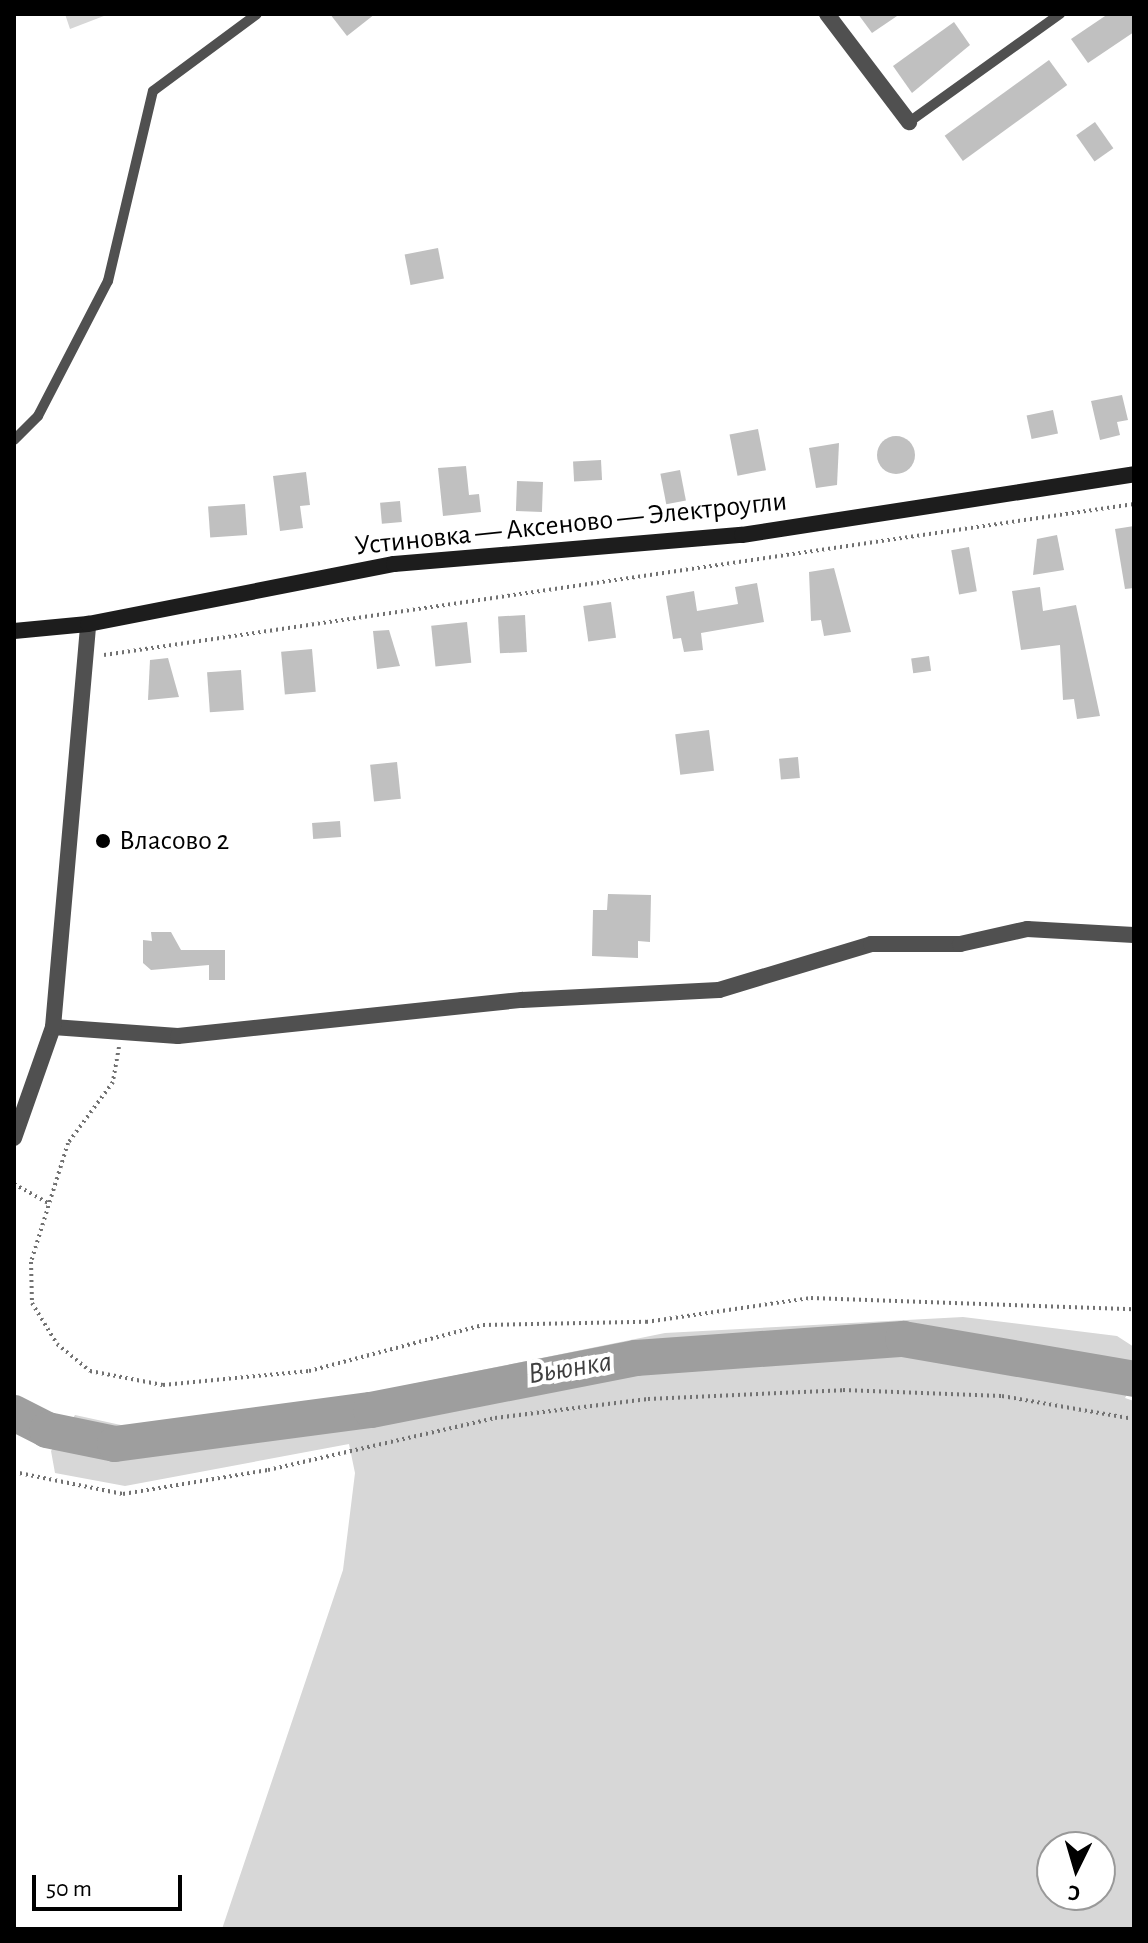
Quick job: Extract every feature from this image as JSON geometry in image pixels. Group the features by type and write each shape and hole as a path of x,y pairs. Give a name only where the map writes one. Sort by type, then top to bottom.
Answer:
{"main road":[{"name":"Устиновка — Аксеново — Электроугли","path":"14,631 88,624 394,564 742,535 1134,474"}],"street":[{"path":"827,14 909,122"},
{"path":"14,1138 53,1027 88,624"},
{"path":"53,1027 178,1036 522,1000 719,990 871,944 960,944 1027,929 1134,935"}],"lane":[{"path":"14,440 38,416 108,281 153,91 257,14"},
{"path":"909,122 1060,14"}],"path":[{"path":"85,658 1134,504"},
{"path":"121,1034 113,1082 68,1143 31,1262 32,1303 57,1344 90,1371 163,1385 309,1371 483,1325 646,1322 811,1298 1134,1309"},
{"path":"14,1184 48,1203"},
{"path":"14,1472 123,1494 268,1470 495,1418 648,1399 843,1390 1002,1396 1134,1419"}],"shaded area":[{"path":"65,14 109,14 70,29"},
{"path":"963,1317 1117,1336 1134,1347 1134,1383 1125,1398 1134,1401 1134,1929 222,1929 343,1570 355,1473 349,1444 125,1486 55,1473 51,1451 75,1415 130,1427 240,1419 665,1333"}],"building":[{"path":"330,14 375,14 347,36"},
{"path":"858,14 900,14 872,33"},
{"path":"1108,14 1134,14 1134,32 1088,63 1071,39"},
{"path":"954,22 970,45 912,93 893,66"},
{"path":"1049,60 1067,85 963,161 945,136"},
{"path":"1095,122 1113,148 1095,161 1076,135"},
{"path":"438,248 444,278 411,285 405,254"},
{"path":"1122,395 1128,420 1117,422 1120,435 1100,440 1091,401"},
{"path":"1053,410 1058,433 1032,439 1027,416"},
{"path":"758,429 766,470 738,476 730,435"},
{"path":"896,436 910,441 915,455 910,469 896,474 882,469 877,455 882,441"},
{"path":"839,443 837,485 816,488 809,448"},
{"path":"601,460 602,480 574,481 573,461"},
{"path":"466,466 469,495 479,494 481,512 443,516 438,468"},
{"path":"680,470 686,500 666,504 660,474"},
{"path":"306,472 310,505 300,506 303,528 280,531 273,476"},
{"path":"517,481 543,482 542,512 516,511"},
{"path":"400,501 402,522 382,524 380,503"},
{"path":"245,504 247,535 210,538 208,507"},
{"path":"1134,526 1134,588 1125,589 1115,529"},
{"path":"1057,535 1064,570 1033,575 1037,539"},
{"path":"969,547 977,591 959,594 951,550"},
{"path":"834,568 851,632 824,636 821,620 811,621 809,572"},
{"path":"757,583 764,622 701,633 703,650 684,652 681,638 673,639 666,596 694,591 697,611 738,604 735,587"},
{"path":"1040,587 1043,611 1076,605 1100,716 1077,719 1074,699 1063,700 1060,645 1021,650 1012,591"},
{"path":"611,602 616,638 588,642 583,606"},
{"path":"525,615 527,652 500,653 498,616"},
{"path":"467,622 471,663 435,667 431,626"},
{"path":"389,630 400,666 377,669 373,631"},
{"path":"312,649 316,692 285,695 281,652"},
{"path":"929,656 931,671 913,673 911,659"},
{"path":"168,658 179,697 148,700 150,660"},
{"path":"241,670 244,710 210,712 207,672"},
{"path":"709,730 714,771 680,775 675,734"},
{"path":"798,757 800,778 781,780 779,759"},
{"path":"397,762 401,799 374,802 370,765"},
{"path":"340,821 341,837 313,839 312,823"},
{"path":"608,894 651,895 650,942 638,941 638,958 592,956 593,910 607,910"},
{"path":"151,932 171,932 181,950 225,950 225,980 209,980 209,965 151,970 143,963 143,940 152,941"}],"waterway":[{"name":"Вьюнка","path":"14,1413 47,1430 115,1444 371,1410 636,1358 903,1339 1134,1379"}],"place":[{"name":"Власово 2","path":"103,841"}]}
